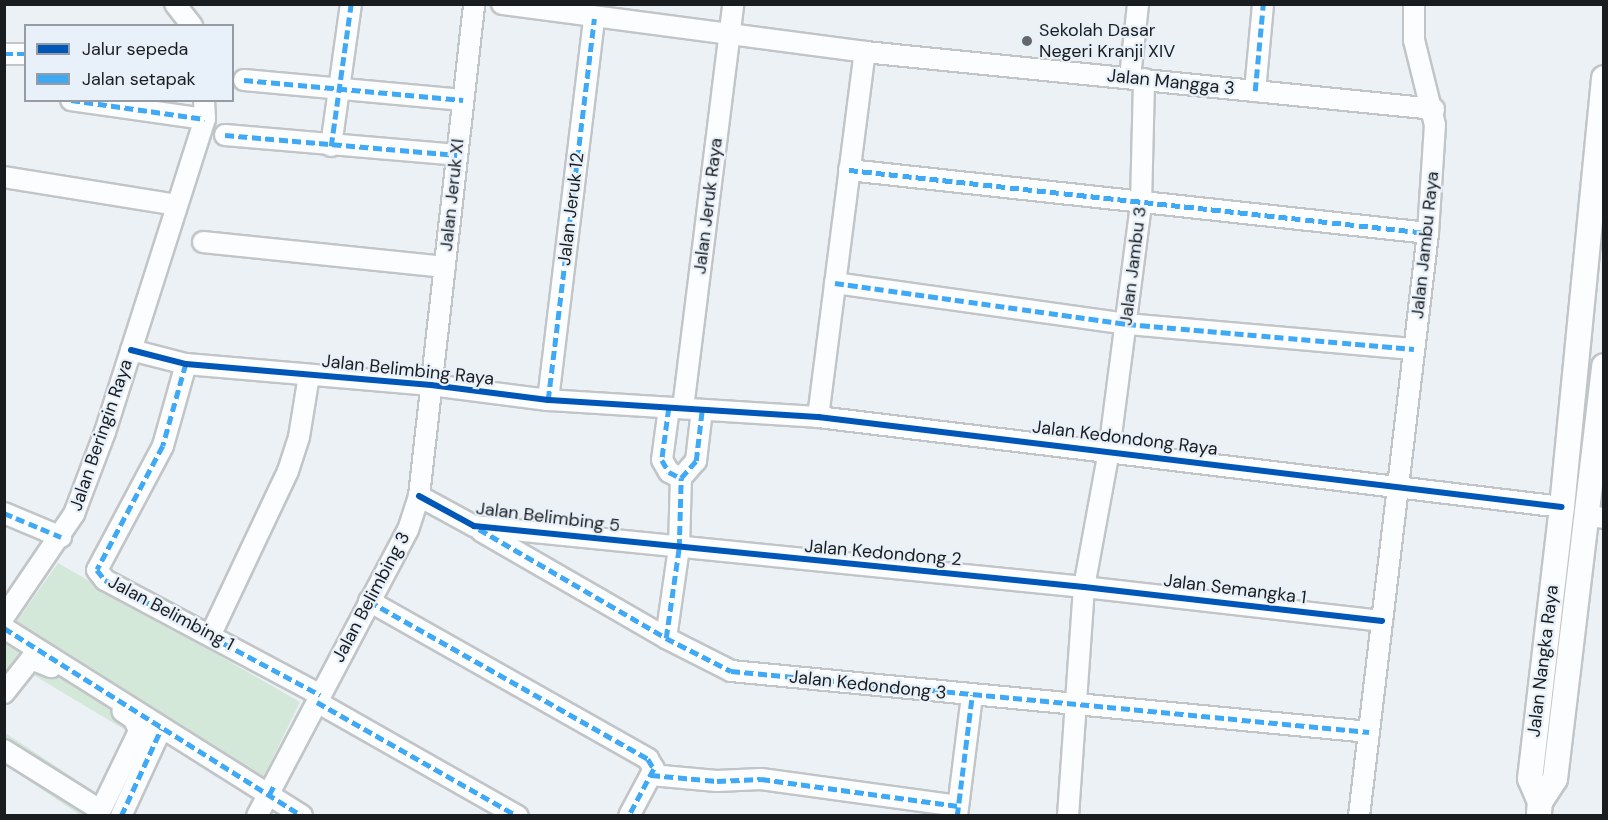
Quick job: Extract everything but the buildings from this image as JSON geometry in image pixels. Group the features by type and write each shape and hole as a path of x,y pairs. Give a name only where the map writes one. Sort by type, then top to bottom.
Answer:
{"street":[{"path":"175,4 190,24"},
{"path":"331,146 351,4"},
{"name":"Jalan Jeruk XI","path":"431,385 474,4"},
{"name":"Jalan Mangga 3","path":"502,4 594,19 730,32 865,52 1434,109"},
{"name":"Jalan Jeruk Raya","path":"685,408 696,461 681,478 669,472 662,460 685,408 733,4"},
{"name":"Jalan Jambu 3","path":"1068,816 1078,706 1084,586 1108,451 1127,324 1141,204 1137,78 1138,4"},
{"path":"1255,91 1263,4"},
{"name":"Jalan Jambu Raya","path":"1359,816 1428,233 1434,109 1414,40 1414,4"},
{"name":"Jalan Jeruk 12","path":"548,400 594,19"},
{"path":"818,417 865,52"},
{"path":"4,54 24,54"},
{"path":"244,80 463,100"},
{"name":"Jalan Nangka Raya","path":"1540,809 1530,779 1597,194 1603,91"},
{"path":"98,102 205,110"},
{"name":"Jalan Beringin Raya","path":"4,617 61,537 74,514 135,351 205,110"},
{"path":"225,135 331,146 457,155"},
{"path":"849,170 1141,204 1428,233"},
{"path":"4,177 176,205"},
{"path":"203,242 445,267"},
{"path":"835,283 1127,324 1414,349"},
{"name":"Jalan Belimbing Raya","path":"135,351 186,363 431,385 548,400 685,408"},
{"name":"Jalan Belimbing 1","path":"186,363 150,475 114,534 97,570 105,580 211,634 518,816"},
{"name":"Jalan Nangka Raya","path":"1540,809 1555,779 1570,655 1596,517 1604,366"},
{"path":"211,634 288,471 299,437 309,375"},
{"name":"Jalan Belimbing 3","path":"257,816 408,530 419,496 431,385"},
{"name":"Jalan Kedondong Raya","path":"685,408 818,417 1562,507"},
{"path":"666,638 679,548 681,478"},
{"name":"Jalan Belimbing 5","path":"419,496 474,526 679,548"},
{"path":"4,513 61,537"},
{"name":"Jalan Kedondong 3","path":"474,526 666,638 731,671 1078,706 1369,732"},
{"name":"Jalan Kedondong 2","path":"679,548 1084,586"},
{"name":"Jalan Semangka 1","path":"1084,586 1382,621"},
{"path":"369,601 650,767 717,781 761,779 958,811 972,695"},
{"path":"4,628 302,816"},
{"path":"1544,651 1570,655"},
{"path":"4,693 30,659 37,658 137,724 139,730 99,813 4,750"},
{"path":"121,816 161,729"},
{"path":"629,816 650,767"}],"green space":[{"path":"58,563 300,702 263,778 14,625"},
{"path":"5,635 27,650 5,685"},
{"path":"34,660 135,723 132,734 25,670"},
{"path":"4,732 101,796 92,815 80,815 5,765"}],"marked path":[{"path":"331,146 351,4"},
{"path":"1255,91 1263,4"},
{"path":"548,400 594,19"},
{"path":"4,54 24,54"},
{"path":"244,80 463,100"},
{"path":"85,102 205,119"},
{"path":"225,135 457,155"},
{"path":"849,170 1428,233"},
{"path":"835,283 1127,324 1414,349"},
{"path":"186,364 163,446 97,570 105,580 320,695"},
{"path":"669,408 662,460 669,472 681,478"},
{"path":"666,638 679,548 681,478 696,461 702,410"},
{"path":"4,513 61,537"},
{"path":"479,529 666,638 731,671 1369,732"},
{"path":"369,601 648,759 654,769 629,816"},
{"path":"4,628 302,816"},
{"path":"957,816 972,695"},
{"path":"317,702 518,816"},
{"path":"121,816 161,729"},
{"path":"651,775 717,781 761,779 958,806"},
{"path":"269,795 275,783"}],"cycle path":[{"path":"131,350 186,364 431,385 548,400 818,417 1562,507"},
{"path":"419,496 474,526 1084,587 1382,621"}],"place":[{"name":"Sekolah Dasar Negeri Kranji XIV","path":"1027,41"}]}
